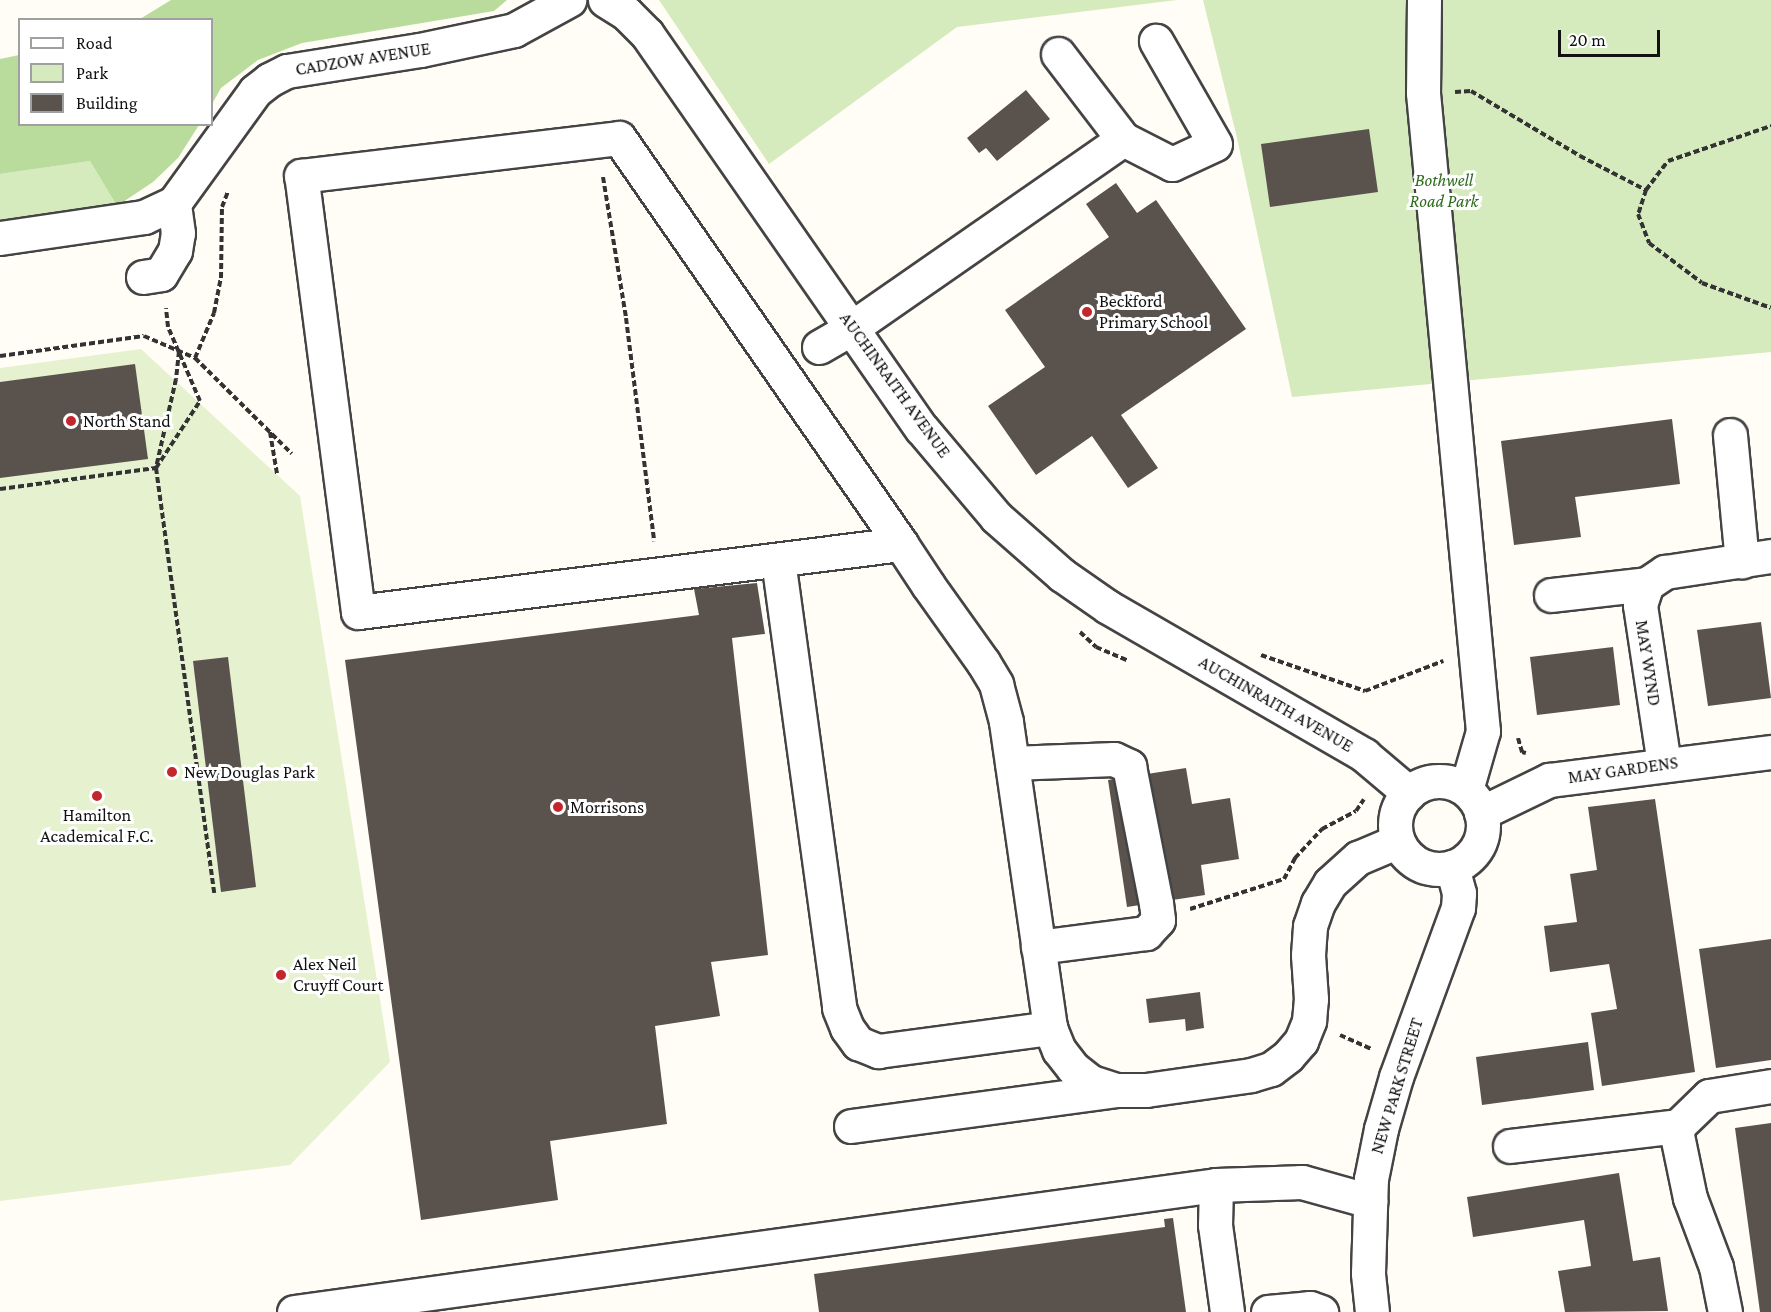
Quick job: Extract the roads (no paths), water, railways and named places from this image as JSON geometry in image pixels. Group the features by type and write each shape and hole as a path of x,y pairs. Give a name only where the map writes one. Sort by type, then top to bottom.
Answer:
{"street":[{"name":"CADZOW AVENUE","path":"0,238 144,218 174,203 255,92 269,80 287,71 420,50 514,30 569,0"},
{"name":"AUCHINRAITH AVENUE","path":"605,0 626,12 646,34 853,327 922,429 996,517 1062,575 1143,628 1364,755 1409,793"},
{"path":"1424,0 1423,93 1483,731 1473,802"},
{"path":"1058,54 1123,139 1172,164 1215,144 1156,41"},
{"path":"902,544 358,612 301,176 619,138 902,544 996,684 1006,722 1050,1028 1059,1050 1073,1068 1091,1082 1116,1090"},
{"path":"819,347 853,327 1123,139"},
{"path":"152,276 175,251 178,233 174,203"},
{"path":"1551,595 1647,584 1665,572 1756,558 1730,435"},
{"path":"778,560 839,1008 847,1028 858,1043 878,1051 1050,1028"},
{"name":"MAY WYND","path":"1647,584 1640,605 1664,764"},
{"name":"MAY GARDENS","path":"1473,802 1549,780 1771,752"},
{"path":"1012,763 1114,759 1130,766 1158,920 1146,933 1038,947"},
{"path":"1437,781 1457,785 1473,802 1483,832 1480,842 1469,858 1441,870 1420,865 1410,859 1398,841 1395,820 1402,801 1409,793 1418,787 1437,781"},
{"path":"851,1126 1116,1090 1146,1090 1251,1075 1271,1069 1288,1056 1301,1041 1309,1021 1310,926 1318,903 1330,883 1350,864 1358,858 1398,841"},
{"name":"NEW PARK STREET","path":"1372,1312 1368,1273 1371,1179 1380,1129 1458,908 1459,893 1452,867"},
{"path":"1510,1146 1582,1135 1678,1126 1708,1096 1771,1086"},
{"path":"1678,1126 1690,1198 1716,1267 1725,1312"},
{"path":"294,1312 1216,1185 1302,1182 1370,1201"},
{"path":"1216,1185 1215,1225 1227,1312"},
{"path":"1268,1312 1310,1308 1321,1312"}],"place":[{"name":"Beckford Primary School","path":"1087,312"},
{"name":"North Stand","path":"71,421"},
{"name":"New Douglas Park","path":"172,772"},
{"name":"Hamilton Academical F.C.","path":"97,796"},
{"name":"Morrisons","path":"558,807"},
{"name":"Alex Neil Cruyff Court","path":"281,975"}],"park label":[{"name":"Bothwell Road Park","path":"1444,192"}]}
